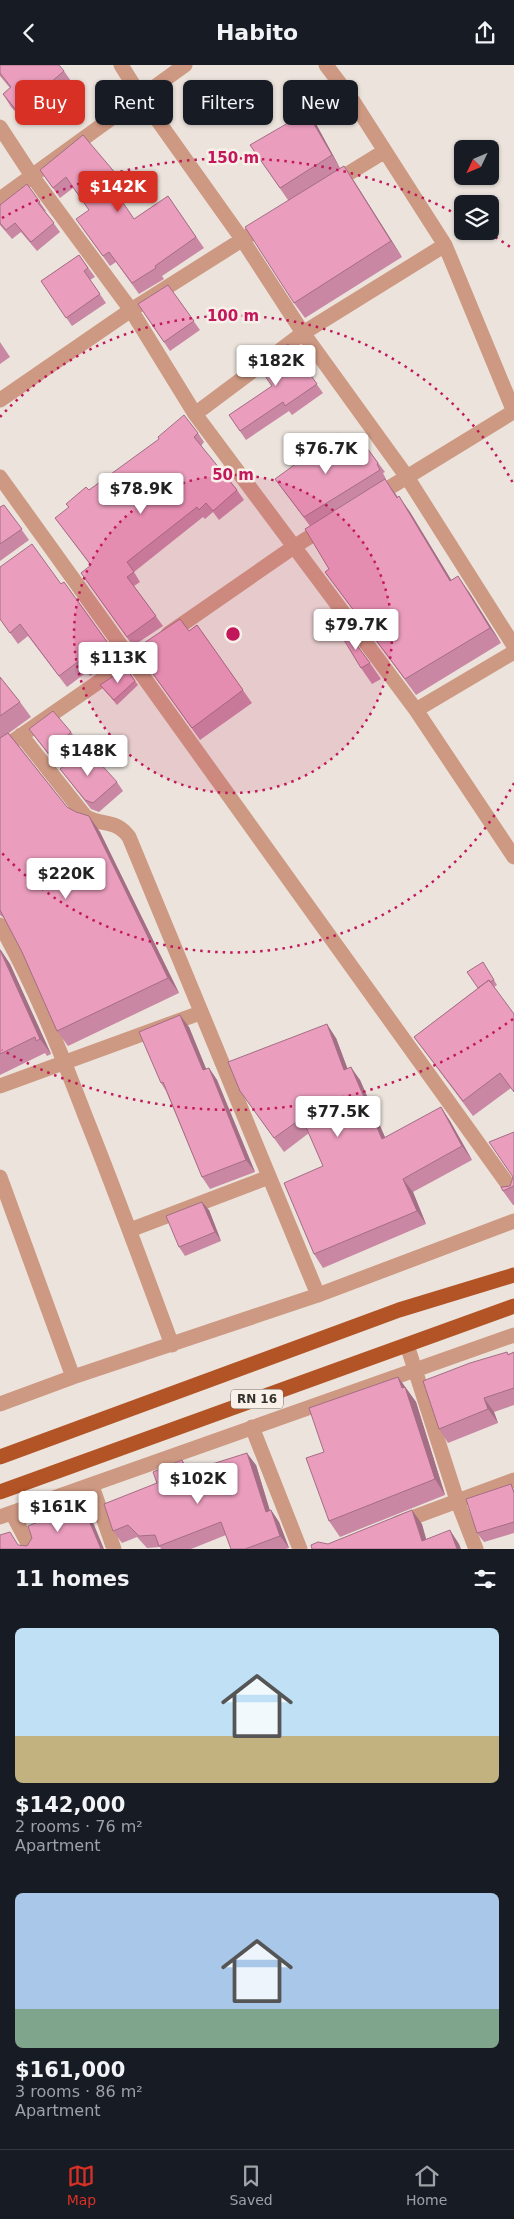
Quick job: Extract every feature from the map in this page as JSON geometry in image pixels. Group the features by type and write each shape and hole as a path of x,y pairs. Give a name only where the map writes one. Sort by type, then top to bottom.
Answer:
{"main road":[{"name":"RN 16","path":"0,1457 399,1310 514,1275"},
{"name":"RN 16","path":"0,1492 514,1306"}],"street":[{"path":"121,65 130,80"},
{"path":"164,80 185,65"},
{"path":"326,65 353,101 445,245 514,412 359,507"},
{"path":"0,199 102,125"},
{"path":"161,125 242,239 303,333 407,477 514,646"},
{"path":"0,127 32,176 131,310 194,414 416,709 514,856"},
{"path":"317,193 385,151"},
{"path":"0,400 131,310 284,214"},
{"path":"194,414 303,333 445,245"},
{"path":"0,477 41,543 132,659 514,1193"},
{"path":"0,750 295,546 343,517"},
{"path":"416,709 514,652"},
{"path":"21,735 85,817 113,824 124,831 129,837 200,1013 318,1295"},
{"path":"0,925 36,997 64,1062 130,1230 172,1345"},
{"path":"0,1086 200,1013"},
{"path":"0,1177 72,1377"},
{"path":"130,1230 269,1177"},
{"path":"0,1404 72,1377 318,1295 514,1221"},
{"path":"32,1549 6,1515 514,1335"},
{"path":"407,1345 457,1500 476,1549"},
{"path":"252,1427 300,1549"},
{"path":"386,1528 514,1480"},
{"path":"92,1486 114,1549"}],"building":[{"path":"0,65 59,65 64,71 53,80 15,80 15,109 3,94 11,87 0,73"},
{"path":"285,125 315,125 332,155 280,188 250,145"},
{"path":"83,135 117,175 109,182 134,219 168,196 196,237 155,266 156,268 132,283 109,252 103,256 76,219 89,210 66,177 53,188 40,170"},
{"path":"344,166 391,241 294,303 245,227"},
{"path":"27,184 40,202 38,203 54,223 31,242 15,223 6,230 0,223 0,205"},
{"path":"79,255 88,268 84,271 100,294 66,318 41,281"},
{"path":"168,285 194,321 164,342 138,304"},
{"path":"288,344 317,384 285,406 283,402 240,431 229,415 272,386 258,366"},
{"path":"184,415 198,433 194,437 237,490 213,511 206,503 199,510 197,507 127,562 134,572 127,577 156,616 127,637 81,573 91,565 55,518 69,507 66,504 86,487 89,490 159,439 158,437"},
{"path":"338,433 355,457 367,448 378,463 380,470 304,517 275,479"},
{"path":"385,479 397,498 399,496 450,581 458,576 490,628 405,679 325,572 329,569 305,529"},
{"path":"4,505 22,529 0,544 0,507"},
{"path":"32,544 61,584 64,582 110,646 82,665 79,661 59,676 20,624 10,633 0,619 0,567"},
{"path":"180,619 189,631 197,625 243,690 192,728 135,649"},
{"path":"347,632 370,663 361,668 341,635"},
{"path":"126,668 135,681 114,700 100,685"},
{"path":"0,677 20,702 0,716"},
{"path":"53,711 71,732 48,753 29,729"},
{"path":"8,733 67,807 89,816 168,978 57,1031 22,952 0,910 0,738"},
{"path":"87,749 117,782 93,803 85,800 60,769"},
{"path":"0,950 40,1039 36,1041 35,1037 0,1054"},
{"path":"483,962 494,980 490,982 489,980 478,988 467,972"},
{"path":"489,980 514,1014 514,1092 500,1073 463,1101 414,1037"},
{"path":"180,1015 203,1070 209,1068 246,1160 202,1177 163,1082 161,1083 139,1032"},
{"path":"327,1024 344,1070 351,1067 382,1139 441,1107 462,1146 403,1179 417,1211 314,1254 284,1183 323,1166 302,1118 274,1138 240,1091 228,1062"},
{"path":"514,1132 514,1186 503,1191 501,1187 510,1186 513,1177 489,1142"},
{"path":"202,1202 215,1232 179,1247 166,1216"},
{"path":"507,1352 508,1355 514,1352 514,1388 484,1398 488,1409 439,1429 423,1381 470,1363"},
{"path":"398,1377 402,1388 405,1387 435,1479 329,1521 306,1458 324,1452 309,1408"},
{"path":"247,1453 266,1512 271,1510 280,1536 245,1549 231,1549 221,1522 159,1546 155,1535 139,1536 128,1525 113,1531 104,1504 157,1483 153,1472 182,1460 187,1472"},
{"path":"511,1484 514,1493 514,1522 477,1533 466,1499"},
{"path":"82,1504 101,1549 0,1549 0,1535 10,1532 18,1545 27,1546 32,1538 28,1526"},
{"path":"412,1510 422,1541 450,1530 457,1549 312,1549 311,1545 318,1542 328,1544"}]}
